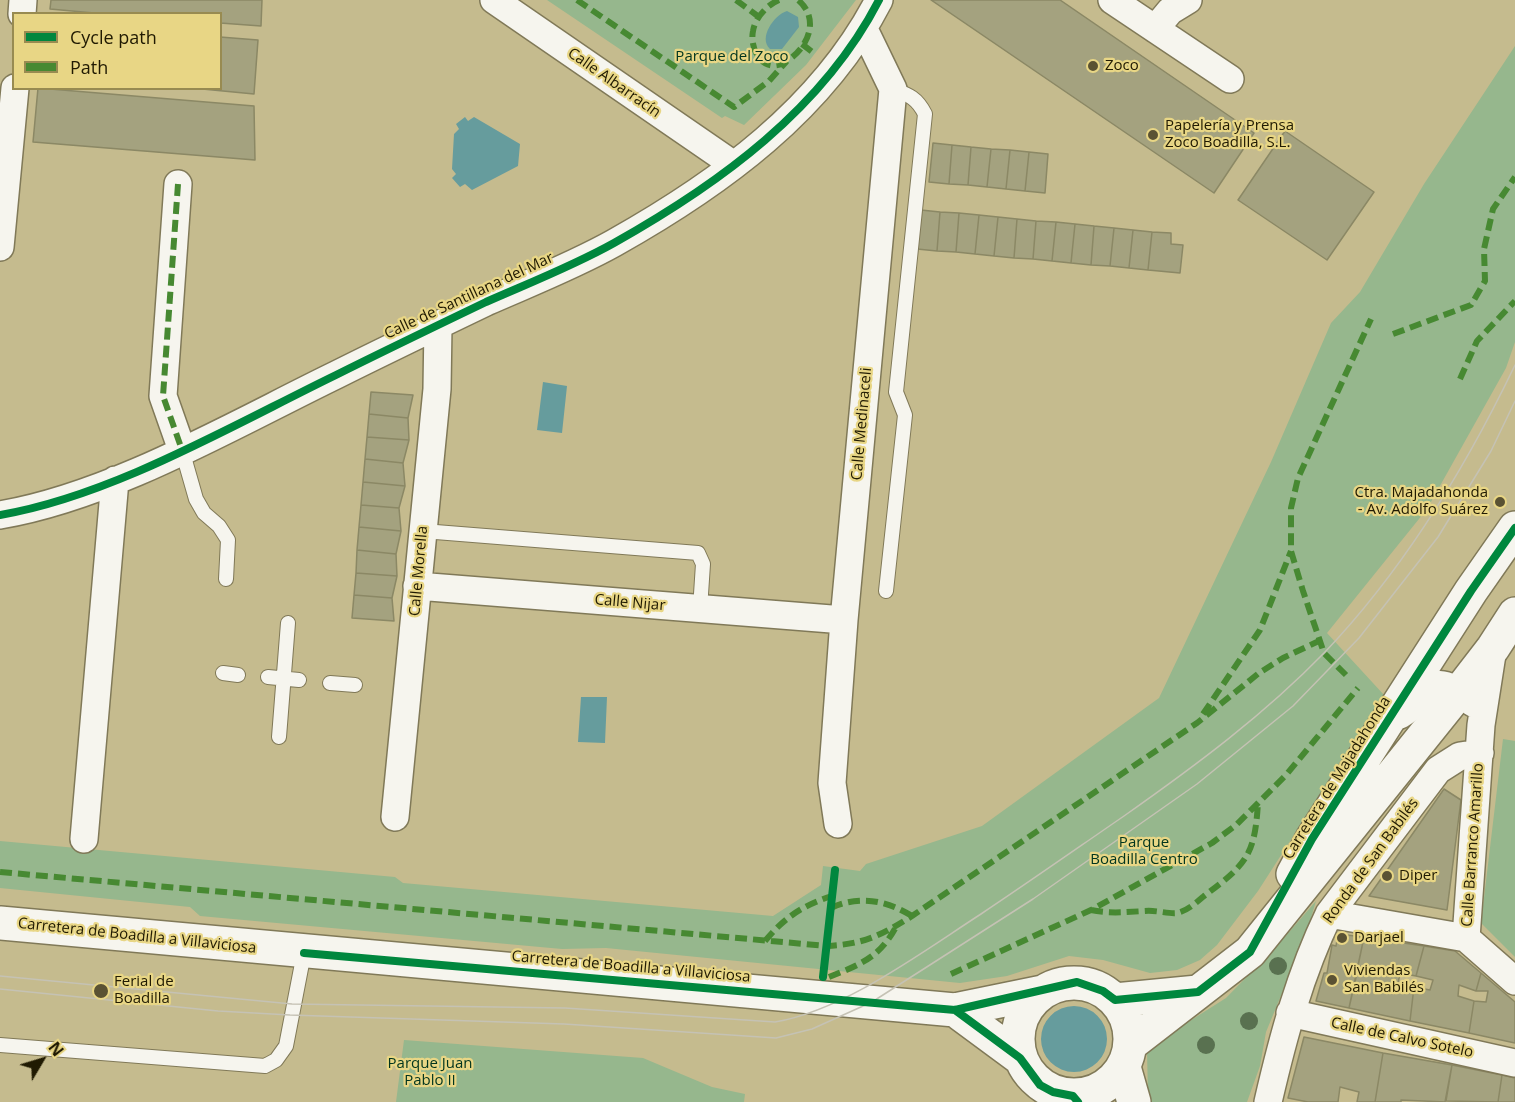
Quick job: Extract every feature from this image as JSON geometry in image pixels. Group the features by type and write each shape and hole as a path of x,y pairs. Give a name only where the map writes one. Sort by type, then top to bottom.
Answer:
{"street":[{"name":"Calle Albarracín","path":"494,0 734,165"},
{"name":"Calle de Santillana del Mar","path":"0,515 67,500 115,480 613,244 696,194 734,165 821,87 845,59 879,0"},
{"path":"1112,0 1230,80"},
{"path":"1155,29 1170,11 1188,0"},
{"path":"864,29 893,90"},
{"name":"Calle Medinaceli","path":"838,824 832,783 844,620 893,90"},
{"path":"0,247 10,95"},
{"path":"178,184 163,396 182,450"},
{"name":"Calle Morella","path":"395,817 400,689 417,586 423,531 437,389 438,325"},
{"path":"84,839 115,480"},
{"name":"Carretera de Majadahonda","path":"1250,952 1312,839 1471,591 1515,528"},
{"name":"Calle Nijar","path":"417,586 844,620"},
{"name":"Carretera de Majadahonda","path":"1127,1056 1198,992 1250,952 1471,702 1493,648 1515,614"},
{"name":"Carretera de Majadahonda","path":"1386,724 1411,709 1423,692 1436,685 1449,687 1471,702"},
{"path":"1471,702 1479,753"},
{"name":"Ronda de San Babilés","path":"1268,1102 1290,1013 1317,938 1329,914 1438,770 1460,756 1479,753"},
{"name":"Calle Barranco Amarillo","path":"1466,938 1479,753"},
{"path":"1329,914 1466,938 1515,981"},
{"name":"Carretera de Boadilla a Villaviciosa","path":"0,923 304,953 955,1010 1043,992"},
{"path":"1020,1058 1019,1024 1028,1006 1043,992 1061,984 1077,982 1103,991 1115,1000 1130,1028 1127,1056 1134,1102"},
{"path":"1115,1000 1198,992"},
{"path":"955,1010 1020,1058 1040,1085 1053,1092 1076,1099 1111,1083 1127,1056"},
{"name":"Calle de Calvo Sotelo","path":"1290,1013 1515,1063"}],"lane":[{"path":"886,591 905,415 896,392 925,114 919,102 913,97 893,90"},
{"path":"182,450 196,499 204,513 219,526 228,540 226,579"},
{"path":"423,531 698,553 704,564 700,609"},
{"path":"279,737 288,623"},
{"path":"223,673 238,675"},
{"path":"268,677 299,680"},
{"path":"330,683 356,685"},
{"path":"0,1045 265,1066 276,1060 286,1046 304,953"}],"green space":[{"name":"Parque del Zoco","path":"547,0 856,0 806,65 744,125 725,116 722,118"},
{"name":"Parque Boadilla Centro","path":"1515,46 1515,342 1506,368 1427,509 1327,633 1384,695 1258,891 1217,945 1200,960 1177,970 1150,973 1103,960 1069,956 1007,976 960,983 606,948 562,949 200,916 190,907 0,888 0,841 395,877 403,883 773,916 821,885 823,866 860,871 866,864 982,826 1159,698 1271,462 1331,323 1360,292 1424,184"},
{"path":"1503,739 1515,741 1515,957 1481,923"},
{"path":"1316,901 1306,935 1266,1032 1260,1066 1247,1102 1151,1102 1148,1096 1147,1051 1155,1043 1226,998 1276,947"},
{"name":"Parque Juan Pablo II","path":"404,1040 643,1058 712,1087 745,1094 744,1102 396,1102"}],"water":[{"path":"787,11 798,17 799,27 782,49 770,49 766,39 769,27 777,17"},
{"path":"465,117 468,121 474,117 520,144 518,166 472,190 465,184 460,187 452,178 456,174 452,169 454,134 459,129 456,124"},
{"path":"543,382 567,386 562,433 537,430"},
{"path":"581,697 607,697 605,743 578,742"},
{"path":"1074,1006 1087,1009 1097,1016 1104,1026 1107,1039 1104,1052 1097,1062 1087,1069 1074,1072 1061,1069 1051,1062 1044,1052 1041,1039 1044,1026 1051,1016 1061,1009"}],"building":[{"path":"51,0 262,0 261,26 222,23 222,12 83,12 50,9"},
{"name":"Zoco","path":"931,0 1060,0 1254,133 1214,193"},
{"path":"222,37 258,40 254,94 213,90 222,90"},
{"path":"38,90 254,106 255,160 33,142"},
{"path":"1285,131 1374,192 1327,260 1238,200"},
{"path":"933,143 952,145 949,184 929,182"},
{"path":"952,145 971,147 968,185 949,184"},
{"path":"971,147 991,149 987,187 968,185"},
{"path":"991,149 1010,150 1006,189 987,187"},
{"path":"1010,150 1029,152 1025,191 1006,189"},
{"path":"1029,152 1048,154 1045,193 1025,191"},
{"path":"921,210 940,212 937,251 917,249"},
{"path":"940,212 959,213 956,252 937,251"},
{"path":"959,213 979,215 975,254 956,252"},
{"path":"979,215 998,217 994,256 975,254"},
{"path":"998,217 1017,219 1014,258 994,256"},
{"path":"1017,219 1036,221 1033,259 1014,258"},
{"path":"1036,221 1056,222 1052,261 1033,259"},
{"path":"1056,222 1075,224 1071,263 1052,261"},
{"path":"1075,224 1094,226 1091,265 1071,263"},
{"path":"1094,226 1114,228 1110,266 1091,265"},
{"path":"1114,228 1133,230 1129,268 1110,266"},
{"path":"1133,230 1152,232 1148,270 1129,268"},
{"path":"1152,232 1171,233 1171,244 1183,245 1180,273 1148,270"},
{"path":"371,392 413,395 408,418 369,414"},
{"path":"369,414 408,418 409,440 367,437"},
{"path":"367,437 409,440 403,463 365,459"},
{"path":"365,459 403,463 405,486 363,482"},
{"path":"363,482 405,486 399,508 361,505"},
{"path":"361,505 399,508 401,531 359,527"},
{"path":"359,527 401,531 396,554 357,550"},
{"path":"357,550 396,554 397,576 356,573"},
{"path":"356,573 397,576 392,598 354,595"},
{"path":"354,595 392,598 394,621 352,618"},
{"path":"1444,789 1461,800 1447,910 1369,896"},
{"path":"1338,934 1364,937 1349,1008 1316,1001 1324,973 1327,973 1332,945 1336,946"},
{"path":"1364,937 1424,946 1416,976 1400,973 1398,984 1414,987 1410,1021 1349,1008 1357,973 1373,976 1375,969 1358,966"},
{"path":"1424,946 1455,951 1481,973 1476,991 1459,985 1458,996 1474,1001 1469,1033 1410,1021 1414,987 1430,990 1433,980 1416,976"},
{"path":"1481,973 1515,1002 1515,1043 1469,1033 1474,1001 1486,1002 1488,991 1476,991"},
{"path":"1304,1037 1383,1053 1375,1102 1357,1102 1359,1092 1340,1087 1338,1102 1308,1102 1288,1098"},
{"path":"1383,1053 1452,1065 1445,1102 1401,1100 1401,1102 1375,1102"},
{"path":"1452,1065 1502,1075 1498,1102 1446,1101"},
{"path":"1502,1075 1515,1078 1515,1102 1498,1102"}],"tram line":[{"path":"0,976 292,1004 565,1008 775,1022 828,1005 855,993 908,962 1124,816 1228,739 1302,675 1354,620 1407,552 1454,479 1515,365"},
{"path":"0,989 218,1011 290,1015 564,1024 776,1038 812,1029 872,1002 1033,899 1197,784 1293,706 1359,638 1438,537 1491,451 1515,401"}],"marked path":[{"path":"577,0 734,107 769,81 786,62"},
{"path":"736,0 759,17"},
{"path":"779,0 762,12 756,21 752,39 760,59 772,65 779,65 787,61 795,55 806,40 810,24 809,15 798,0"},
{"path":"802,44 815,54"},
{"path":"1393,334 1471,305 1485,281 1484,249 1493,209 1515,177"},
{"path":"178,184 163,396 182,450"},
{"path":"1460,379 1477,341 1515,301"},
{"path":"1346,675 1324,653 1303,591 1291,551 1291,508 1298,478 1371,319"},
{"path":"1203,714 1260,630 1291,551"},
{"path":"0,872 827,946 851,943 881,934 912,916 1197,723 1259,673 1283,658 1321,640"},
{"path":"951,974 1091,910 1212,843 1236,825 1286,775 1358,688"},
{"path":"1091,910 1173,913 1188,908 1230,875 1246,857 1254,835 1258,802"},
{"path":"765,941 795,913 832,896"},
{"path":"831,908 852,902 872,901 892,906 912,916"},
{"path":"829,977 868,959 883,946 896,927"}],"cycle path":[{"path":"0,515 42,506 85,492 171,457 374,356 614,243 692,195 765,140 829,76 856,39 879,0"},
{"path":"304,953 955,1010 1077,982 1103,991 1115,1000 1198,992 1250,952 1312,839 1471,591 1515,528"},
{"path":"823,977 835,870"},
{"path":"955,1010 1020,1058 1040,1085 1053,1092 1073,1096 1078,1102"}],"place":[{"name":"Zoco","path":"1093,66"},
{"name":"Papelería y Prensa Zoco Boadilla, S.L.","path":"1153,135"},
{"name":"Ctra. Majadahonda - Av. Adolfo Suárez","path":"1500,502"},
{"name":"Diper","path":"1387,876"},
{"name":"Darjael","path":"1342,938"},
{"name":"Viviendas San Babilés","path":"1332,980"},
{"name":"Ferial de Boadilla","path":"101,991"}]}
